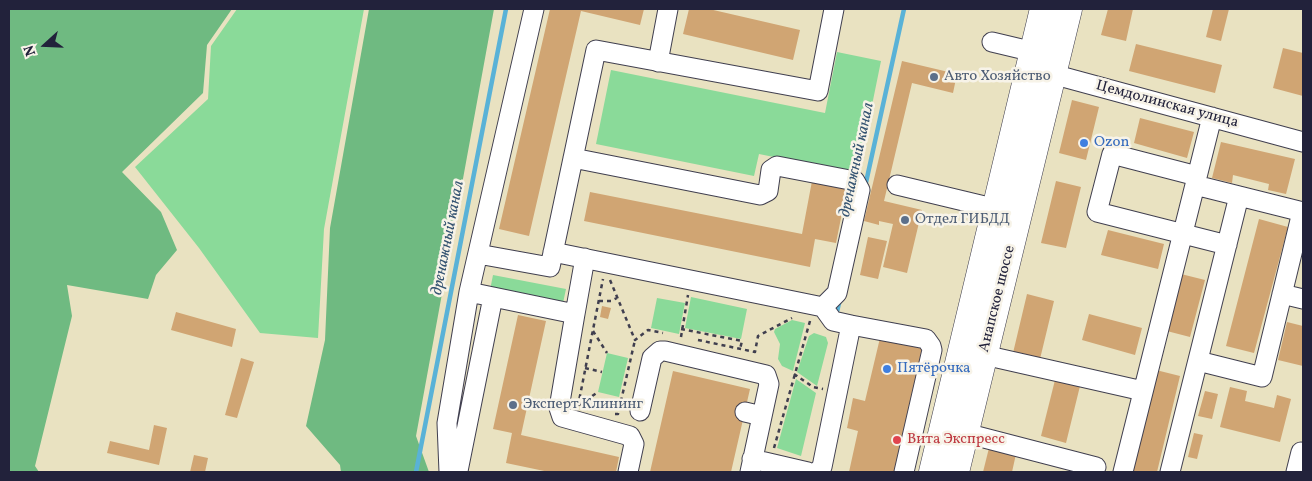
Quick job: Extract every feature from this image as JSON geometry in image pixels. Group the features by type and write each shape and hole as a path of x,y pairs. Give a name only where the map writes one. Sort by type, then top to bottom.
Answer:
{"highway":[{"name":"Анапское шоссе","path":"941,470 965,433 984,355 1039,65 1044,9"},
{"name":"Анапское шоссе","path":"941,470 997,209 1039,65 1068,9"}],"street":[{"path":"456,472 447,423 469,292 534,9"},
{"path":"658,62 668,9"},
{"path":"478,254 550,267 596,50 818,92 834,9"},
{"name":"Цемдолинская улица","path":"992,42 1039,65 1303,142"},
{"path":"1123,472 1212,117"},
{"path":"1198,361 1262,377 1303,212 1239,196 1196,180 1112,154 1097,212 1227,245"},
{"path":"573,158 760,195 768,191 771,170 777,166 855,181 860,190 836,293 812,314"},
{"path":"898,185 997,209"},
{"path":"1170,472 1239,196"},
{"path":"553,252 585,258 612,272 692,280 833,321 926,340 932,346 932,350 906,465 941,470"},
{"path":"585,258 559,408 562,417 630,436 634,444 628,472"},
{"path":"469,292 575,314"},
{"path":"1282,294 1303,299"},
{"path":"456,472 493,297"},
{"path":"817,472 822,467 851,325"},
{"path":"640,411 652,358 655,353 665,351 766,375 769,384 754,414 757,465 808,472"},
{"path":"984,355 1143,391"},
{"path":"965,433 1096,467"},
{"path":"1296,472 1301,452"}],"path":[{"path":"578,406 603,278 612,272 617,298 634,340 618,414 610,412"},
{"path":"688,338 679,337 692,280"},
{"path":"598,300 611,301 617,298"},
{"path":"757,465 794,374 812,314"},
{"path":"696,340 754,352 758,336 790,318 797,319"},
{"path":"681,329 742,341 740,349"},
{"path":"593,330 607,353"},
{"path":"634,340 648,330 671,335"},
{"path":"585,368 602,372"},
{"path":"794,374 813,387 837,392"},
{"path":"578,406 598,392"},
{"path":"578,406 586,407"}],"green space":[{"path":"9,9 232,9 207,45 203,93 122,172 161,212 177,250 156,275 148,299 67,285 72,316 35,466 39,472 9,472"},
{"path":"237,9 364,9 324,229 318,338 260,333 199,248 135,167 208,99 211,46"},
{"path":"369,9 494,9 416,436 429,472 341,472 340,465 306,426 325,340 330,228"},
{"path":"837,52 881,61 858,174 759,154 754,176 596,144 611,70 825,113"},
{"path":"493,275 566,289 563,303 490,290"},
{"path":"691,297 747,309 741,339 685,328"},
{"path":"657,298 685,303 679,334 651,328"},
{"path":"792,320 805,323 793,371 782,366 778,359 780,344 774,332 775,329"},
{"path":"814,333 826,337 828,343 817,386 797,372 809,336"},
{"path":"607,353 628,358 619,397 598,392"},
{"path":"796,379 816,393 801,456 777,448"}],"building":[{"path":"550,9 644,9 640,25 581,11 529,236 499,229"},
{"path":"689,9 709,9 800,30 793,60 683,34"},
{"path":"1108,9 1133,9 1126,41 1101,35"},
{"path":"1213,9 1229,9 1221,41 1206,37"},
{"path":"1136,44 1222,65 1215,93 1129,71"},
{"path":"1283,48 1303,53 1303,96 1273,88"},
{"path":"902,61 957,74 953,93 912,83 884,201 922,210 907,273 883,267 893,224 879,221 879,225 864,221"},
{"path":"1072,100 1099,107 1086,160 1059,153"},
{"path":"1140,118 1194,132 1187,158 1134,143"},
{"path":"1221,142 1295,159 1286,194 1268,190 1269,184 1233,175 1232,183 1212,178"},
{"path":"812,181 847,188 836,243 815,239 810,267 584,221 590,192 802,234"},
{"path":"1056,181 1081,187 1066,248 1041,243"},
{"path":"1259,219 1288,227 1254,353 1226,346"},
{"path":"1108,230 1164,244 1158,269 1101,255"},
{"path":"868,237 887,241 878,279 860,275"},
{"path":"1177,273 1205,280 1190,337 1163,330"},
{"path":"1027,294 1054,301 1040,359 1013,353"},
{"path":"602,306 611,308 608,319 600,317"},
{"path":"176,312 236,329 232,347 171,330"},
{"path":"1089,314 1142,328 1135,355 1082,340"},
{"path":"518,315 546,321 521,435 619,457 616,472 549,472 506,463 512,433 493,429"},
{"path":"1287,322 1303,326 1303,366 1278,360"},
{"path":"880,338 922,348 894,472 849,472 858,431 847,428 853,398 865,401"},
{"path":"241,358 254,362 237,418 225,415"},
{"path":"1156,370 1180,376 1157,472 1131,472"},
{"path":"673,371 750,389 731,472 650,472"},
{"path":"1055,380 1080,386 1066,443 1041,436"},
{"path":"1230,387 1247,391 1245,401 1274,408 1277,395 1291,399 1280,442 1220,427"},
{"path":"1205,391 1218,394 1212,419 1198,416"},
{"path":"154,425 167,428 159,465 107,453 110,441 149,450"},
{"path":"1194,433 1203,435 1197,459 1188,457"},
{"path":"989,448 1016,454 1012,472 983,472"},
{"path":"194,455 208,458 205,472 190,472"}],"waterway":[{"name":"дренажный канал","path":"416,472 506,9"},
{"name":"дренажный канал","path":"865,187 904,9"},
{"name":"дренажный канал","path":"836,316 840,299"}],"place":[{"name":"Авто Хозяйство","path":"934,77"},
{"name":"Ozon","path":"1084,143"},
{"name":"Отдел ГИБДД","path":"905,220"},
{"name":"Пятёрочка","path":"887,369"},
{"name":"Эксперт Клининг","path":"513,405"},
{"name":"Вита Экспресс","path":"897,440"}]}
